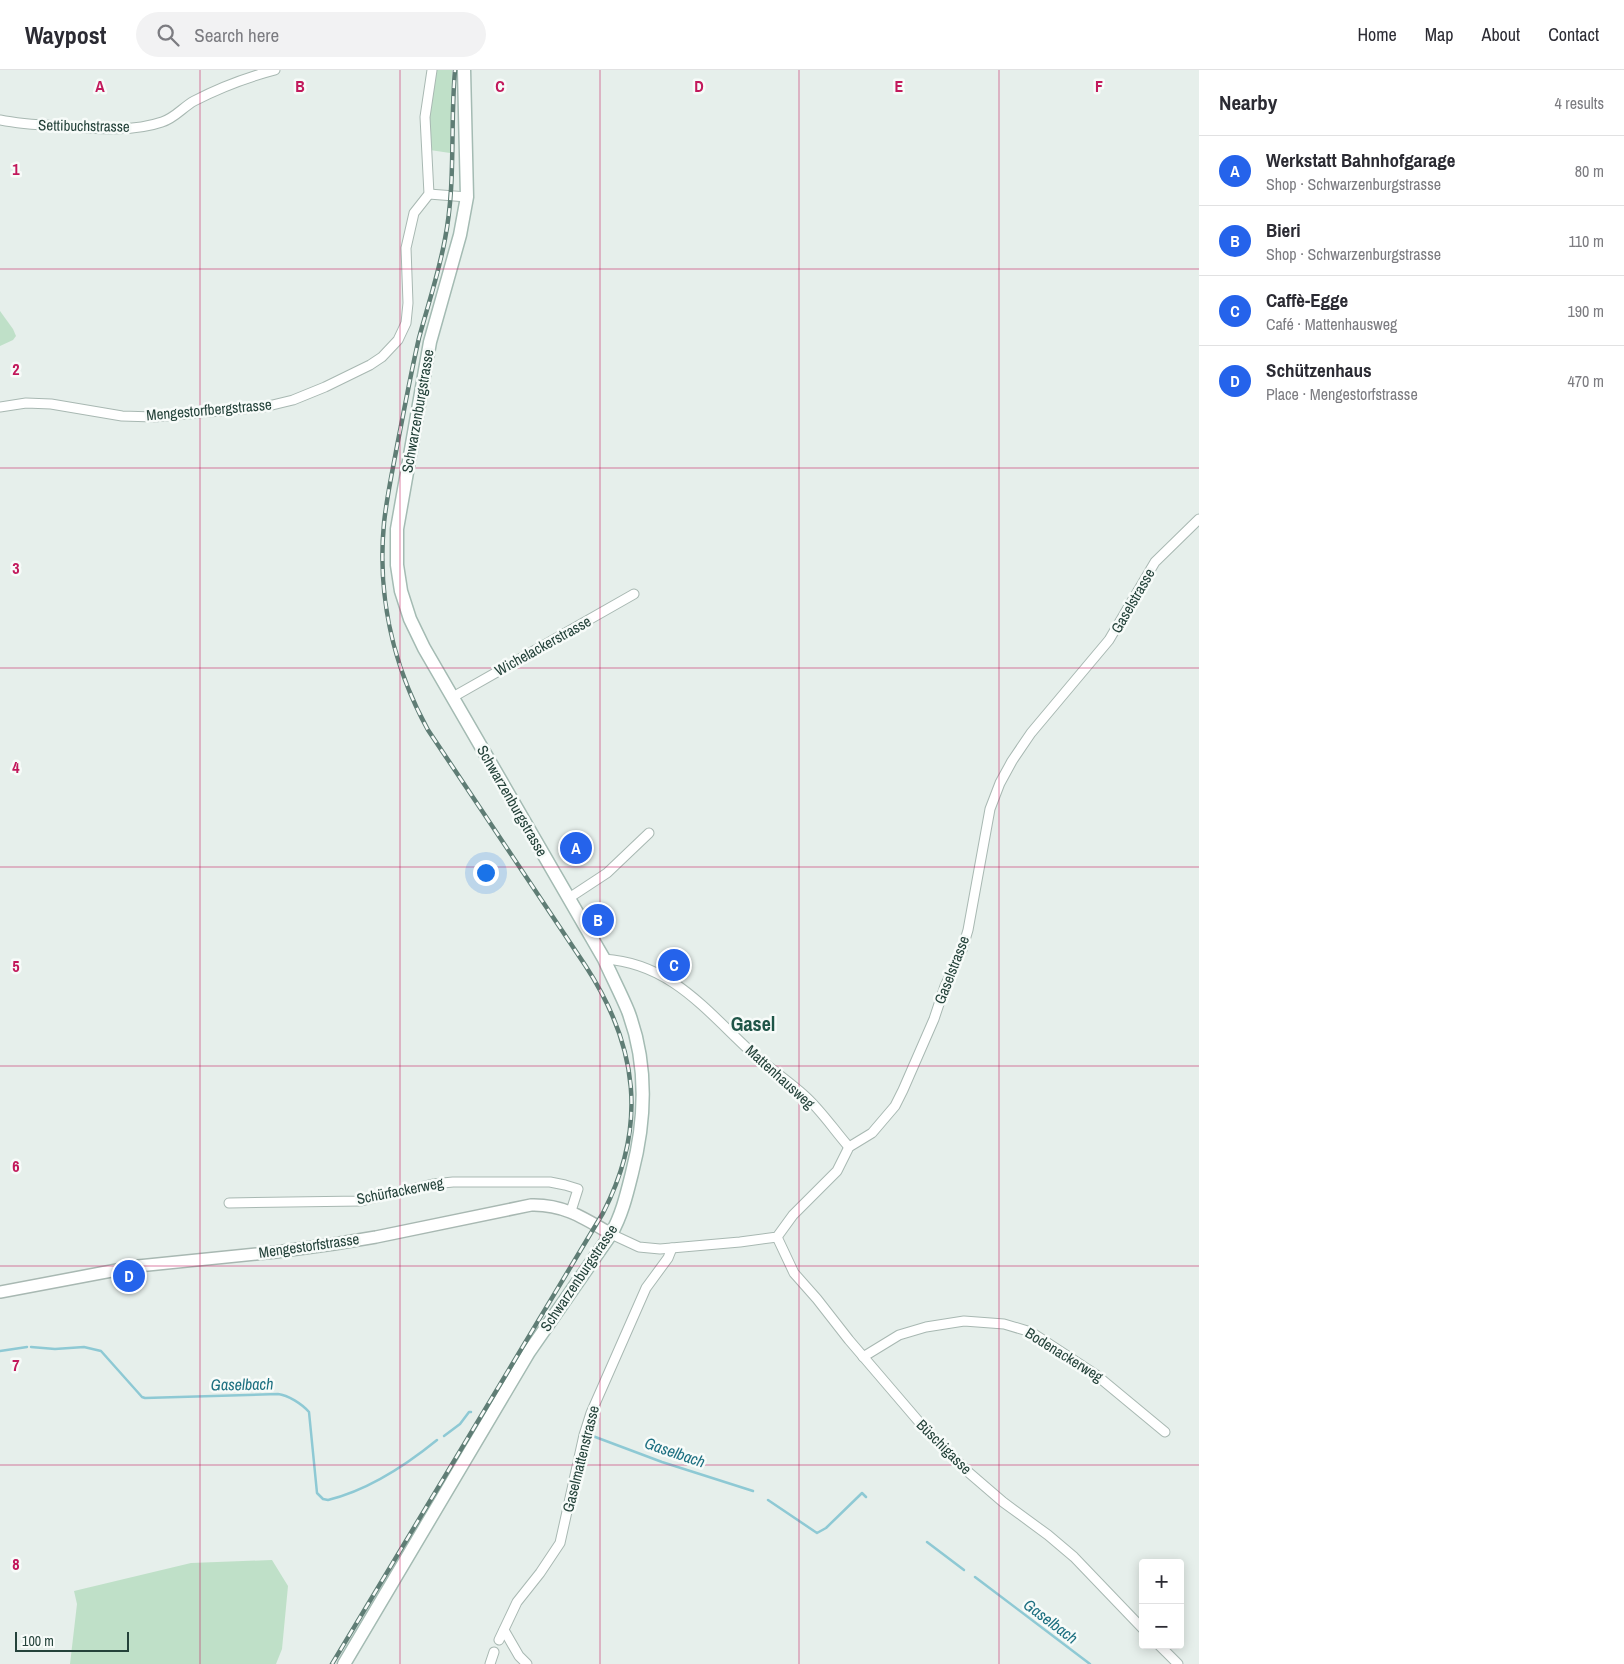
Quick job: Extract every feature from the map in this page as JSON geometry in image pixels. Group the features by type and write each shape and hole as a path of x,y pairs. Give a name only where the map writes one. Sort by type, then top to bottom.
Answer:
{"main road":[{"name":"Schwarzenburgstrasse","path":"344,1664 530,1352 611,1234 620,1213 636,1157 642,1122 644,1090 639,1052 633,1026 619,991 569,898 424,648 405,605 399,578 397,542 404,489 430,342 457,244 467,197 464,70"}],"street":[{"name":"Settibuchstrasse","path":"0,120 14,123 95,128 147,126 164,122 191,103 213,92 275,70"},
{"path":"432,70 425,116 429,194 467,197"},
{"name":"Mengestorfbergstrasse","path":"0,408 34,403 122,416 173,416 243,410 281,403 305,395 353,374 376,362 386,354 398,340 405,326 408,310 406,248 414,213 429,194"},
{"name":"Gaselstrasse","path":"849,1147 872,1133 894,1106 934,1020 945,986 962,950 968,930 990,809 1000,783 1012,760 1031,733 1109,640 1155,562 1199,519"},
{"name":"Wichelackerstrasse","path":"453,697 634,594"},
{"path":"569,898 606,872 649,833"},
{"name":"Mattenhausweg","path":"604,960 619,960 641,966 667,978 684,990 752,1053 806,1097 849,1147"},
{"path":"611,1234 630,1244 643,1248 672,1248 740,1242 777,1236 793,1215 837,1171 849,1147"},
{"name":"Schürfackerweg","path":"229,1203 361,1201 441,1182 527,1182 565,1184 578,1189 571,1211"},
{"name":"Mengestorfstrasse","path":"0,1292 138,1266 334,1244 518,1207 550,1205 571,1211 611,1234"},
{"name":"Büschigasse","path":"777,1236 794,1272 818,1299 863,1357 926,1430 955,1460 1003,1502 1074,1557 1139,1625"},
{"name":"Gaselmattenstrasse","path":"500,1640 517,1602 544,1568 560,1543 584,1435 591,1413 646,1288 668,1258 672,1248"},
{"name":"Bodenackerweg","path":"863,1357 899,1335 926,1327 964,1321 1004,1324 1031,1332 1095,1374 1165,1432"},
{"path":"504,1630 519,1656 526,1664"},
{"path":"1162,1649 1178,1664"},
{"path":"490,1664 494,1652"}],"green space":[{"path":"436,70 452,70 450,153 430,150 430,109"},
{"path":"0,311 16,336 13,340 0,346"},
{"path":"272,1560 288,1586 282,1649 276,1664 70,1664 77,1604 74,1591 191,1563"}],"waterway":[{"name":"Gaselbach","path":"0,1351 27,1347"},
{"name":"Gaselbach","path":"31,1347 55,1349 84,1347 101,1351 142,1397 145,1398 278,1394 290,1398 309,1412 317,1493 323,1499 328,1500 343,1496 386,1476 437,1440"},
{"name":"Gaselbach","path":"444,1436 460,1424 471,1412"},
{"name":"Gaselbach","path":"590,1435 662,1462 753,1491"},
{"name":"Gaselbach","path":"768,1500 817,1533 826,1528 862,1493 866,1497"},
{"name":"Gaselbach","path":"927,1542 964,1570"},
{"name":"Gaselbach","path":"975,1577 1090,1664"}],"railway":[{"path":"332,1664 603,1213 617,1181 627,1149 631,1118 631,1087 626,1056 603,995 585,965 428,730 405,681 390,630 383,577 384,523 416,351 445,239 452,176 455,70"}],"place":[{"name":"Werkstatt Bahnhofgarage","path":"576,848"},
{"name":"Bieri","path":"598,920"},
{"name":"Caffè-Egge","path":"674,965"},
{"name":"Schützenhaus","path":"129,1276"}],"district":[{"name":"Gasel","path":"753,1024"}]}
